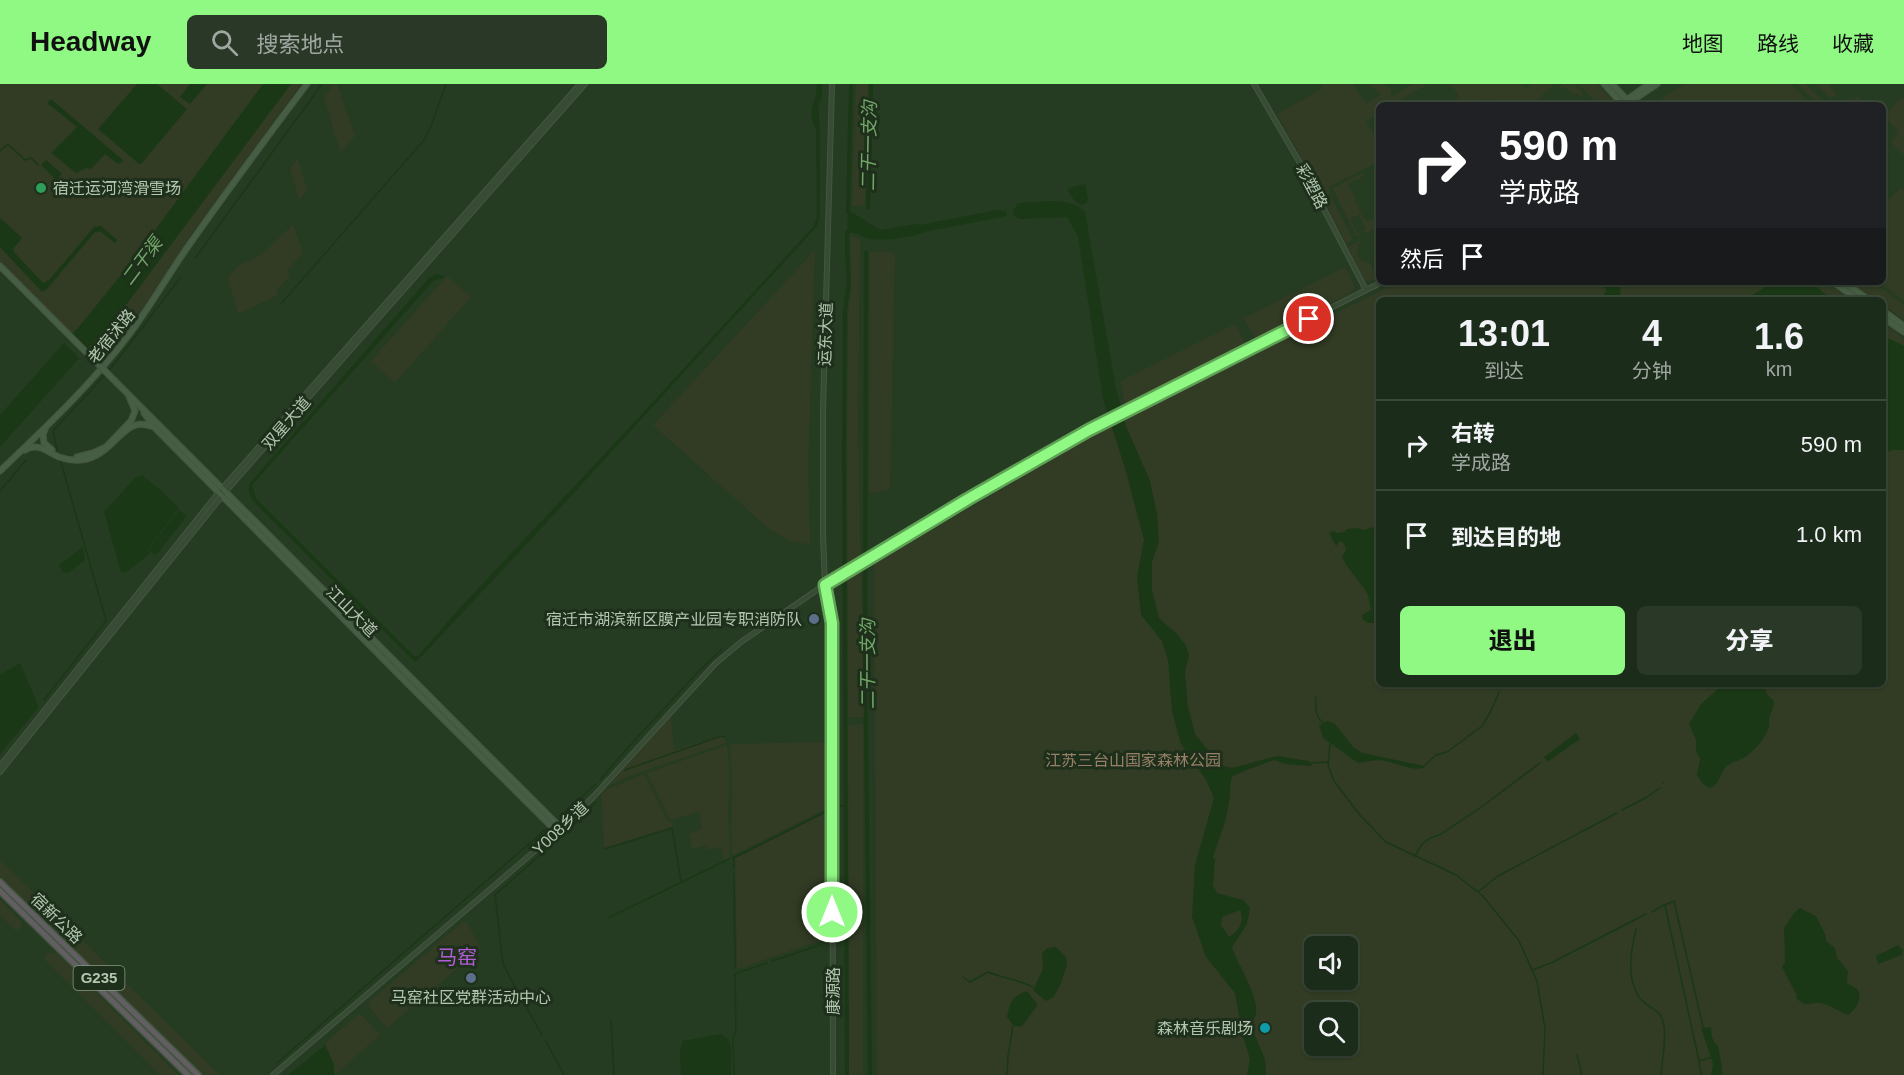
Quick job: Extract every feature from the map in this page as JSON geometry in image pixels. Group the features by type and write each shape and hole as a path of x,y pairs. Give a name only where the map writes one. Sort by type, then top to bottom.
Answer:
{"highway":[{"name":"宿新公路","path":"0,882 198,1075"},
{"name":"宿新公路","path":"0,891 188,1075"}],"main road":[{"name":"老宿沭路","path":"0,471 49,425 127,338 152,304 187,248 307,84"},
{"path":"1604,84 1626,102"},
{"path":"1612,84 1626,102"},
{"path":"1628,102 1649,84"},
{"path":"1629,102 1657,84"},
{"name":"江山大道","path":"0,266 559,830"},
{"path":"1837,285 1854,297"},
{"path":"1848,285 1865,297"},
{"path":"1886,313 1904,326"},
{"path":"1886,320 1904,333"},
{"path":"29,444 38,444 60,454 76,457 106,447 134,416 134,406 128,393"},
{"name":"江山大道","path":"136,401 155,428 223,492"},
{"path":"16,456 34,446 66,459 86,459 109,448 134,425 144,424 155,428"},
{"path":"48,448 44,443 43,434 49,425"}],"street":[{"name":"双星大道","path":"0,766 223,492 580,84"},
{"name":"双星大道","path":"0,772 223,492 585,84"},
{"name":"运东大道","path":"825,585 823,411 832,84"},
{"name":"彩塑路","path":"1254,84 1300,163 1365,290"},
{"name":"Y008乡道","path":"273,1075 559,830 595,795 715,664 741,642 840,575 986,489 1107,421 1376,285"},
{"name":"康源路","path":"825,585 832,623 833,1075"}],"green space":[{"path":"0,84 301,84 191,235 132,325 102,364 0,262"},
{"path":"334,84 337,84 355,136 340,153 324,97"},
{"path":"856,84 868,84 865,204 852,207"},
{"path":"1321,84 1353,84 1366,104 1381,95 1370,84 1383,84 1391,89 1391,97 1413,84 1428,84 1397,102 1376,102 1376,114 1366,121 1376,138 1376,163 1329,187 1329,193 1352,238 1346,243 1277,114 1323,88"},
{"path":"1451,84 1521,84 1526,89 1531,84 1554,84 1535,102 1491,102 1488,99 1482,102 1456,102 1459,97"},
{"path":"1563,84 1574,84 1584,94 1580,97 1577,93 1574,96 1564,86 1561,89 1559,87"},
{"path":"1578,84 1597,84 1614,102 1596,102"},
{"path":"1685,84 1791,84 1809,102 1656,102"},
{"path":"1798,84 1806,84 1823,101 1815,102"},
{"path":"1816,84 1831,84 1829,86 1837,94 1831,99"},
{"path":"1858,97 1863,102 1842,102"},
{"path":"1902,97 1904,99 1904,156 1891,142 1898,131 1886,118 1886,114"},
{"path":"298,158 307,190 299,200 290,168"},
{"path":"1362,173 1364,176 1348,184 1366,222 1376,218 1376,228 1365,234 1363,231 1366,229 1359,215 1350,219 1361,236 1355,234 1333,189"},
{"path":"1901,188 1904,191 1904,300 1882,285 1886,285 1886,202"},
{"path":"293,224 303,253 288,270 290,276 276,291 278,295 238,314 228,278 239,265 261,255"},
{"path":"851,236 860,239 858,426 864,717 848,717 847,454"},
{"path":"1359,241 1362,243 1359,243 1357,254 1361,260 1371,263 1372,270 1376,269 1376,279 1368,282 1364,279 1348,247"},
{"path":"815,250 808,466 810,545 788,540 768,528 653,425"},
{"path":"870,252 895,254 890,490 869,493"},
{"path":"1345,267 1355,288 1349,294 1256,339 1244,318"},
{"path":"447,276 471,297 395,383 371,361"},
{"name":"江苏三台山国家森林公园","path":"1392,285 1830,285 1847,297 1376,297 1376,687 1886,687 1886,325 1904,339 1904,1075 877,1075 874,564 1092,436"},
{"path":"1854,285 1877,285 1904,305 1904,320 1886,307 1886,297 1872,297"},
{"path":"1235,324 1246,345 1244,349 1125,408 1121,381"},
{"path":"671,716 674,750 724,734 726,743 627,777 608,786"},
{"path":"863,724 863,1075 849,1075 848,725"},
{"path":"822,742 826,744 827,749 826,809 732,856 730,744"},
{"path":"727,745 730,857 724,860 720,847 708,850 706,845 692,849 689,834 702,828 699,812 670,820 647,773"},
{"path":"644,774 673,827 604,848 601,792"},
{"path":"825,813 826,939 737,969 735,859"},
{"path":"0,860 220,1075 202,1075 0,876"},
{"path":"0,899 22,922 21,927 16,931 0,915"},
{"path":"464,921 481,948 387,1028 369,1007 369,1002"},
{"path":"57,953 178,1075 160,1075 45,960 45,956"},
{"path":"360,1013 380,1035 335,1075 325,1043"}],"water":[{"path":"137,84 157,84 187,109 141,164 98,129"},
{"path":"190,84 207,84 190,104 180,97"},
{"name":"二干渠","path":"263,84 291,84 123,309 0,447 0,415 82,323 130,264"},
{"path":"817,84 822,84 822,97 818,104 820,215 817,226 564,504 415,662 255,503 250,494 250,483 429,278 436,274 445,276 433,281 252,485 256,498 414,656 418,656 814,226 817,217 816,130 812,111"},
{"path":"51,99 124,161 118,164 105,154 91,169 86,168 76,173 51,153 77,127 47,103"},
{"path":"46,160 62,174 56,180 41,165"},
{"path":"1085,184 1088,199 1086,204 1081,205 1068,191 1069,188"},
{"path":"1066,202 1078,206 1085,212 1116,389 1126,426 1150,481 1157,514 1159,542 1152,562 1152,590 1159,618 1177,634 1186,646 1189,655 1185,672 1188,707 1195,734 1220,765 1232,768 1277,756 1309,761 1312,766 1285,764 1274,760 1232,777 1223,829 1213,857 1215,860 1213,885 1217,893 1243,900 1250,908 1247,924 1232,947 1254,998 1256,1014 1251,1027 1265,1059 1266,1075 1247,1075 1250,1059 1243,1037 1235,993 1206,957 1192,917 1195,865 1214,798 1206,780 1181,744 1172,712 1168,660 1162,641 1141,615 1137,577 1144,540 1103,399 1078,236 1067,217 1020,219 1014,216 1013,210 1017,203","holes":["1240,910 1242,918 1240,925 1229,937 1221,925 1222,917"]},
{"path":"848,210 880,230 920,225 997,210 1006,211 1007,216 905,237 876,240 851,232 847,236"},
{"path":"0,218 22,238 13,249 14,252 43,283 49,280 94,227 101,226 117,240 115,243 101,232 95,232 42,292 0,247"},
{"path":"1605,285 1616,285 1620,289 1621,297 1603,297 1606,291"},
{"path":"1770,285 1814,285 1829,297 1748,297"},
{"path":"1886,337 1904,346 1904,450 1886,453"},
{"path":"142,475 179,508 147,550 151,553 126,572 121,572 104,512 136,477"},
{"path":"179,510 187,516 156,555 148,550"},
{"path":"1376,527 1376,634 1374,623 1363,620 1362,615 1371,610 1368,595 1342,557 1346,550 1344,544 1340,541 1336,546 1330,535 1330,532 1344,532 1347,529 1363,530"},
{"path":"83,547 85,560 68,573 63,573 59,565"},
{"path":"20,663 38,705 0,754 0,675"},
{"path":"1718,687 1765,687 1774,704 1769,719 1769,728 1760,743 1746,757 1727,766 1716,784 1710,788 1703,784 1697,775 1700,759 1696,751 1696,740 1689,724 1701,704"},
{"path":"1327,721 1335,724 1354,748 1363,753 1424,766 1424,768 1410,768 1382,760 1358,763 1323,738 1319,725"},
{"path":"1576,733 1580,739 1547,762 1544,757"},
{"path":"1800,908 1816,916 1826,936 1826,941 1835,948 1837,958 1848,971 1847,983 1858,991 1858,1002 1848,1015 1831,1006 1806,1004 1800,1001 1796,998 1782,967 1785,962 1784,928"},
{"path":"1898,945 1903,950 1902,955 1878,964 1876,956"},
{"path":"1056,947 1066,957 1067,965 1054,997 1046,1001 1033,990 1043,969 1042,954 1047,948"},
{"path":"1027,991 1038,1005 1021,1027 1013,1025 1007,1017 1011,1004 1015,997"},
{"path":"1711,1027 1712,1037 1718,1045 1722,1075 1711,1075 1713,1064 1701,1028"},
{"path":"720,1034 730,1042 731,1075 681,1075 680,1052 683,1041"},
{"path":"325,1045 334,1064 334,1075 288,1075"}],"pier":[{"path":"69,333 88,352 81,360 62,341"},
{"path":"1123,407 1126,418 1108,426 1105,416"}],"waterway":[{"path":"196,257 322,84"},
{"path":"281,304 424,140 446,84"},
{"path":"848,212 851,84"},
{"name":"二干一支沟","path":"868,208 871,84"},
{"path":"0,151 8,144 25,160 31,158 38,165"},
{"path":"847,232 849,281 845,310 844,452 847,1075"},
{"name":"二干一支沟","path":"866,253 865,640 870,1075"},
{"path":"108,372 181,277"},
{"path":"57,450 53,431 105,375"},
{"path":"44,700 106,620 60,459"},
{"path":"0,491 26,460"},
{"path":"600,780 697,673 722,649"},
{"path":"1424,766 1436,755 1447,752 1482,726 1499,692"},
{"path":"1316,697 1316,711 1323,723"},
{"path":"625,770 721,736 724,737"},
{"path":"1330,744 1328,765 1334,781 1359,814 1386,842 1456,875 1483,896 1519,941 1537,981 1545,1029 1543,1075"},
{"path":"1311,763 1328,762"},
{"path":"1415,856 1422,844 1430,838 1441,834 1480,808 1540,763"},
{"path":"560,816 596,784"},
{"path":"1622,810 1660,788"},
{"path":"515,987 503,964 495,895 572,827 596,802"},
{"path":"835,808 845,805"},
{"path":"733,858 829,810"},
{"path":"1479,891 1498,876 1617,813"},
{"path":"605,849 672,828 681,881"},
{"path":"277,1063 546,829"},
{"path":"734,858 734,868"},
{"path":"608,918 729,859"},
{"path":"734,874 735,968"},
{"path":"1703,1027 1674,901 1665,905 1699,1061 1710,1058"},
{"path":"1652,912 1664,905"},
{"path":"1532,970 1551,963 1646,914"},
{"path":"1636,929 1631,955 1632,981 1641,1000 1658,1013 1663,1020 1665,1035 1661,1075"},
{"path":"772,961 820,945"},
{"path":"734,1075 735,974 767,963"},
{"path":"963,977 970,982 988,972 1033,987"},
{"path":"517,991 542,1035"},
{"path":"611,1021 614,1075"},
{"path":"1007,1075 1013,1026"},
{"path":"545,1040 564,1075"},
{"path":"1577,1055 1582,1075"},
{"path":"1699,1062 1701,1075"}],"place":[{"name":"宿迁运河湾滑雪场","path":"41,188"},
{"name":"宿迁市湖滨新区膜产业园专职消防队","path":"814,619"},
{"name":"马窑社区党群活动中心","path":"471,978"},
{"name":"森林音乐剧场","path":"1265,1028"}],"district":[{"name":"马窑","path":"457,957"}],"route":[{"path":"832,912 832,623 825,585 1089,430 1309,319"}]}
